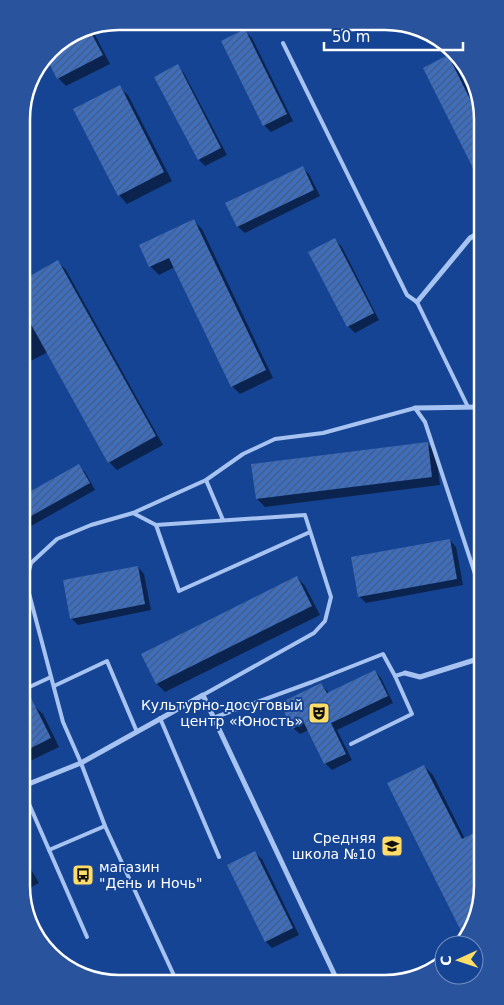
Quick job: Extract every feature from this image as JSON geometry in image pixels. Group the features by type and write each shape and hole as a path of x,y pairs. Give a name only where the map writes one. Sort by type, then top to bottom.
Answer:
{"street":[{"path":"416,302 474,236"},
{"path":"415,408 474,407"},
{"path":"405,673 420,677 474,660"},
{"path":"30,783 81,763 203,695 335,975"}],"lane":[{"path":"283,43 407,295 416,302 468,407"},
{"path":"30,566 57,539 91,525 133,513 206,480 244,454 275,439 322,432 415,408 425,422 474,571"},
{"path":"206,480 224,520"},
{"path":"133,513 156,525 305,515 331,597 325,621 314,633 203,695"},
{"path":"156,525 179,591 310,532"},
{"path":"30,599 63,722 105,826 174,975"},
{"path":"214,718 382,654 395,676 412,714 351,744"},
{"path":"54,686 108,661 137,732"},
{"path":"395,676 405,673"},
{"path":"30,687 51,677"},
{"path":"160,718 219,858"},
{"path":"30,805 87,936"},
{"path":"49,850 105,826"}],"building":[{"path":"245,30 287,114 263,126 221,41"},
{"path":"92,34 103,55 57,79 49,64 69,45"},
{"path":"447,55 472,104 474,170 423,68"},
{"path":"178,64 221,148 198,160 154,77"},
{"path":"120,85 164,172 118,196 73,109"},
{"path":"303,166 314,190 237,227 225,203"},
{"path":"194,219 266,370 231,387 169,258 149,267 139,245"},
{"path":"335,238 374,313 347,327 308,252"},
{"path":"58,260 156,436 108,463 30,323 30,276"},
{"path":"428,442 432,477 256,499 251,464"},
{"path":"79,464 90,483 30,517 30,492"},
{"path":"450,539 457,579 358,597 351,557"},
{"path":"138,566 145,604 70,619 63,580"},
{"path":"297,576 312,606 156,684 141,654"},
{"name":"Культурно-досуговый центр «Юность»","path":"375,670 388,696 331,723 346,754 324,764 304,723 292,729 280,703 321,683 327,693"},
{"path":"30,696 51,738 30,748"},
{"path":"424,765 462,839 474,833 474,892 469,915 461,932 387,783"},
{"path":"255,851 293,928 265,942 227,865"}],"place":[{"name":"Культурно-досуговый центр «Юность»","path":"319,713"},
{"name":"Средняя школа №10","path":"392,846"},
{"name":"магазин \"День и Ночь\"","path":"83,875"}]}
